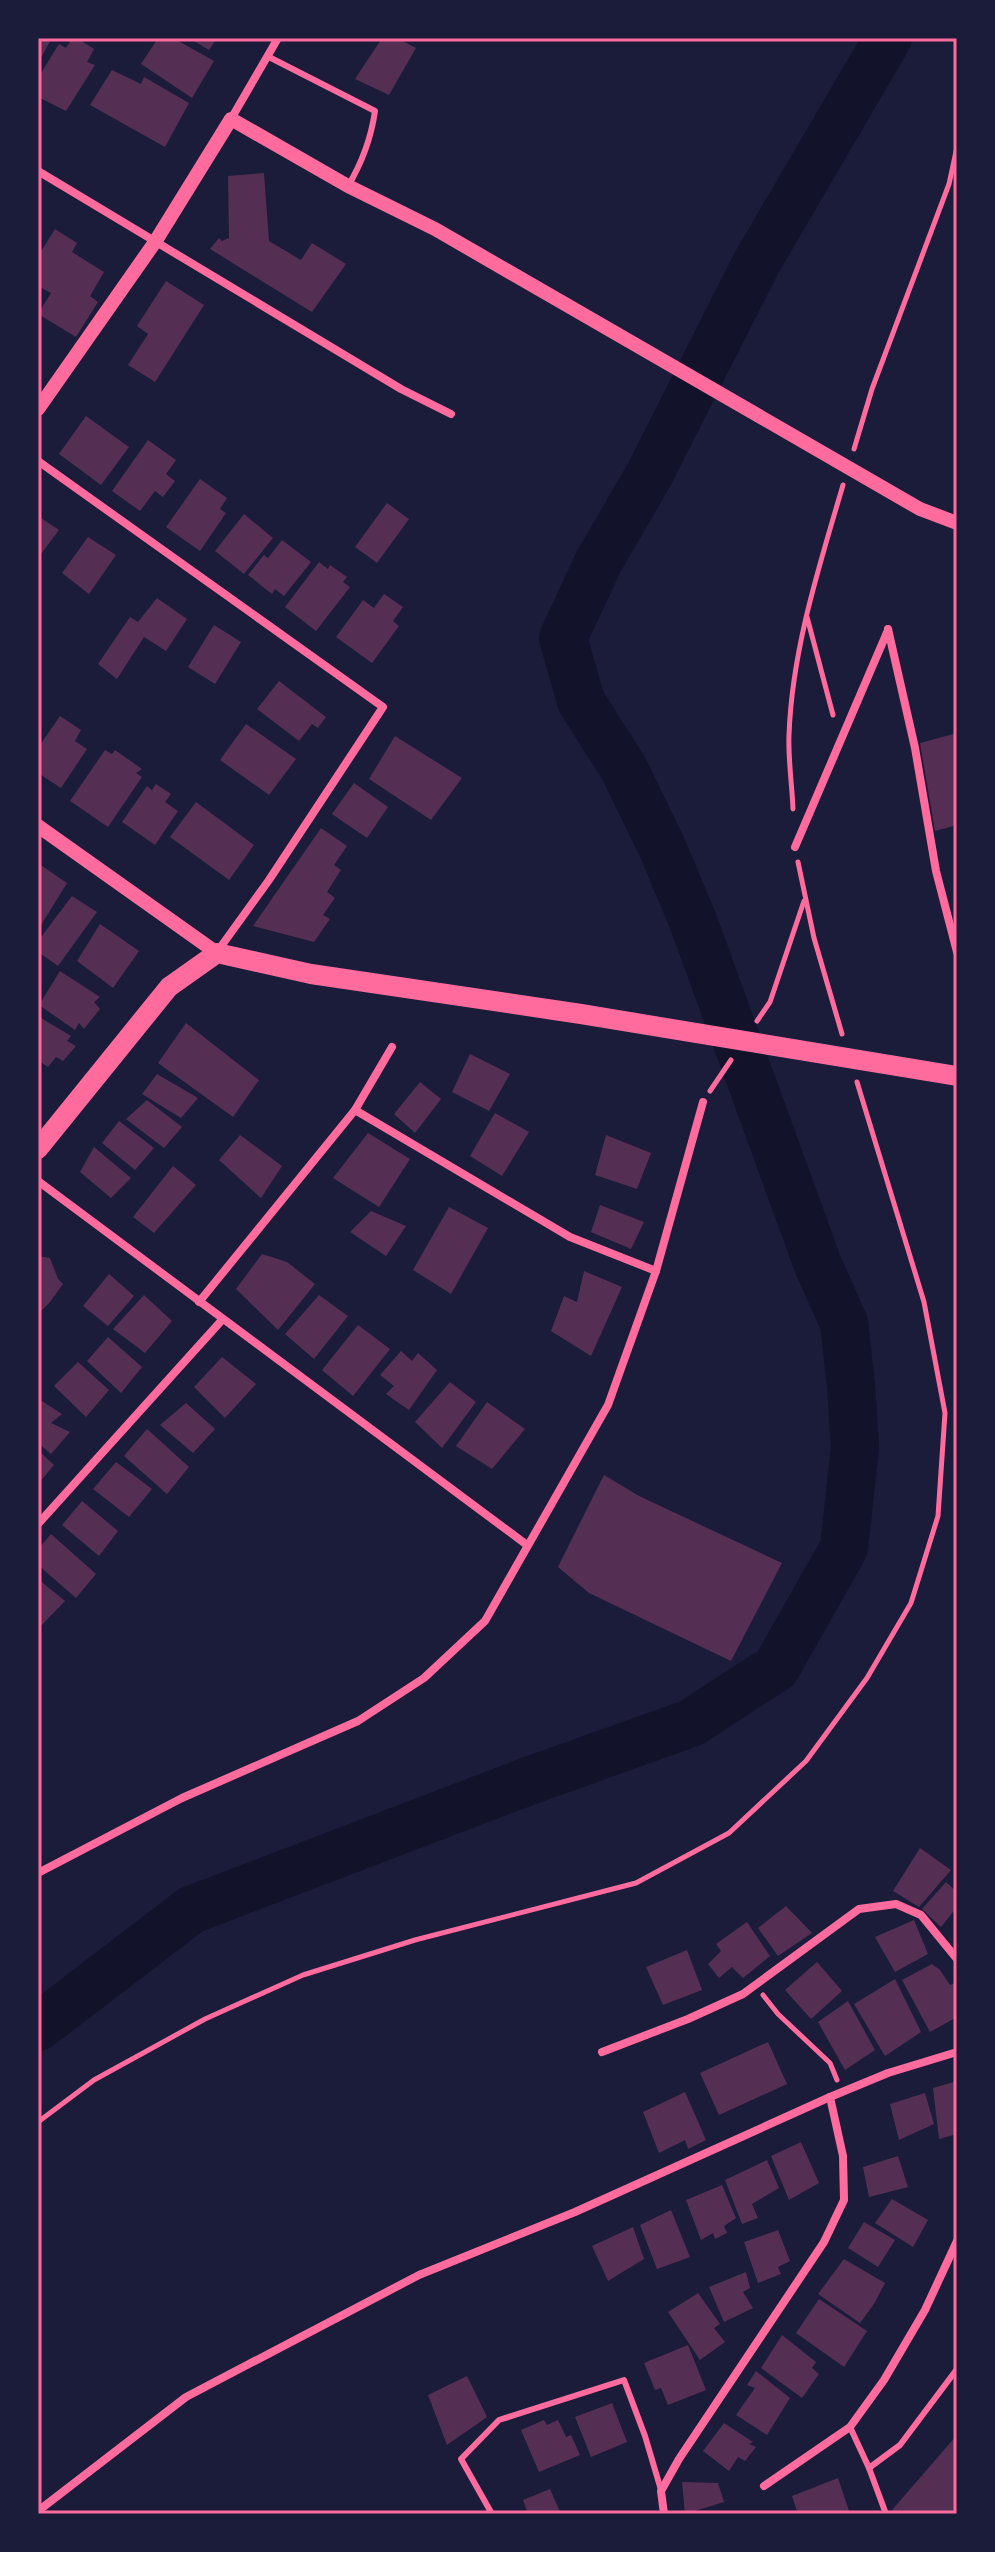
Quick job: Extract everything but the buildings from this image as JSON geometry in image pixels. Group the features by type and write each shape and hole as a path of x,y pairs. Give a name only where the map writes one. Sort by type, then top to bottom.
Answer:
{"main road":[{"path":"38,1149 169,987 217,953 311,974 581,1014 947,1075"}],"street":[{"path":"38,409 155,242 278,38"},
{"path":"231,119 348,186 435,229 920,509 957,523"},
{"path":"38,171 387,381 451,414"},
{"path":"38,461 383,707 217,953 38,826"},
{"path":"795,847 888,629 915,748 936,871 957,952"},
{"path":"199,1302 355,1110 392,1047"},
{"path":"38,1873 182,1798 358,1721 424,1678 485,1621 608,1405 656,1271 703,1102"},
{"path":"355,1110 570,1237 656,1271"},
{"path":"38,1181 527,1545"},
{"path":"38,1524 222,1320"},
{"path":"602,2052 743,1994 859,1909 896,1904 921,1915 957,1959"},
{"path":"38,2511 186,2397 419,2275 575,2212 842,2092 888,2073 957,2052"},
{"path":"664,2514 661,2491 679,2459 824,2242 844,2200 843,2156 830,2097"},
{"path":"764,2486 850,2427 884,2380 925,2310 957,2241"}],"lane":[{"path":"267,56 375,111 361,165 348,186"},
{"path":"869,2468 900,2445 957,2369"},
{"path":"492,2514 461,2459 499,2420 624,2380 661,2491"},
{"path":"850,2427 886,2514"}],"path":[{"path":"854,450 872,389 949,184 957,147"},
{"path":"844,1039 814,938 795,847 789,735 800,644 845,480"},
{"path":"807,616 833,713 837,748"},
{"path":"770,1002 806,898"},
{"path":"38,2122 94,2080 205,2019 303,1975 415,1940 636,1883 729,1833 806,1761 867,1678 911,1603 938,1516 945,1413 940,1385 924,1302 856,1082"},
{"path":"755,1985 778,2014 830,2063 842,2092"}],"waterway":[{"path":"38,2027 191,1910 526,1782 691,1723 776,1668 844,1548 855,1448 844,1323 818,1265 693,921 624,769 581,701 563,638 599,561 649,475 757,262 888,38"}]}
